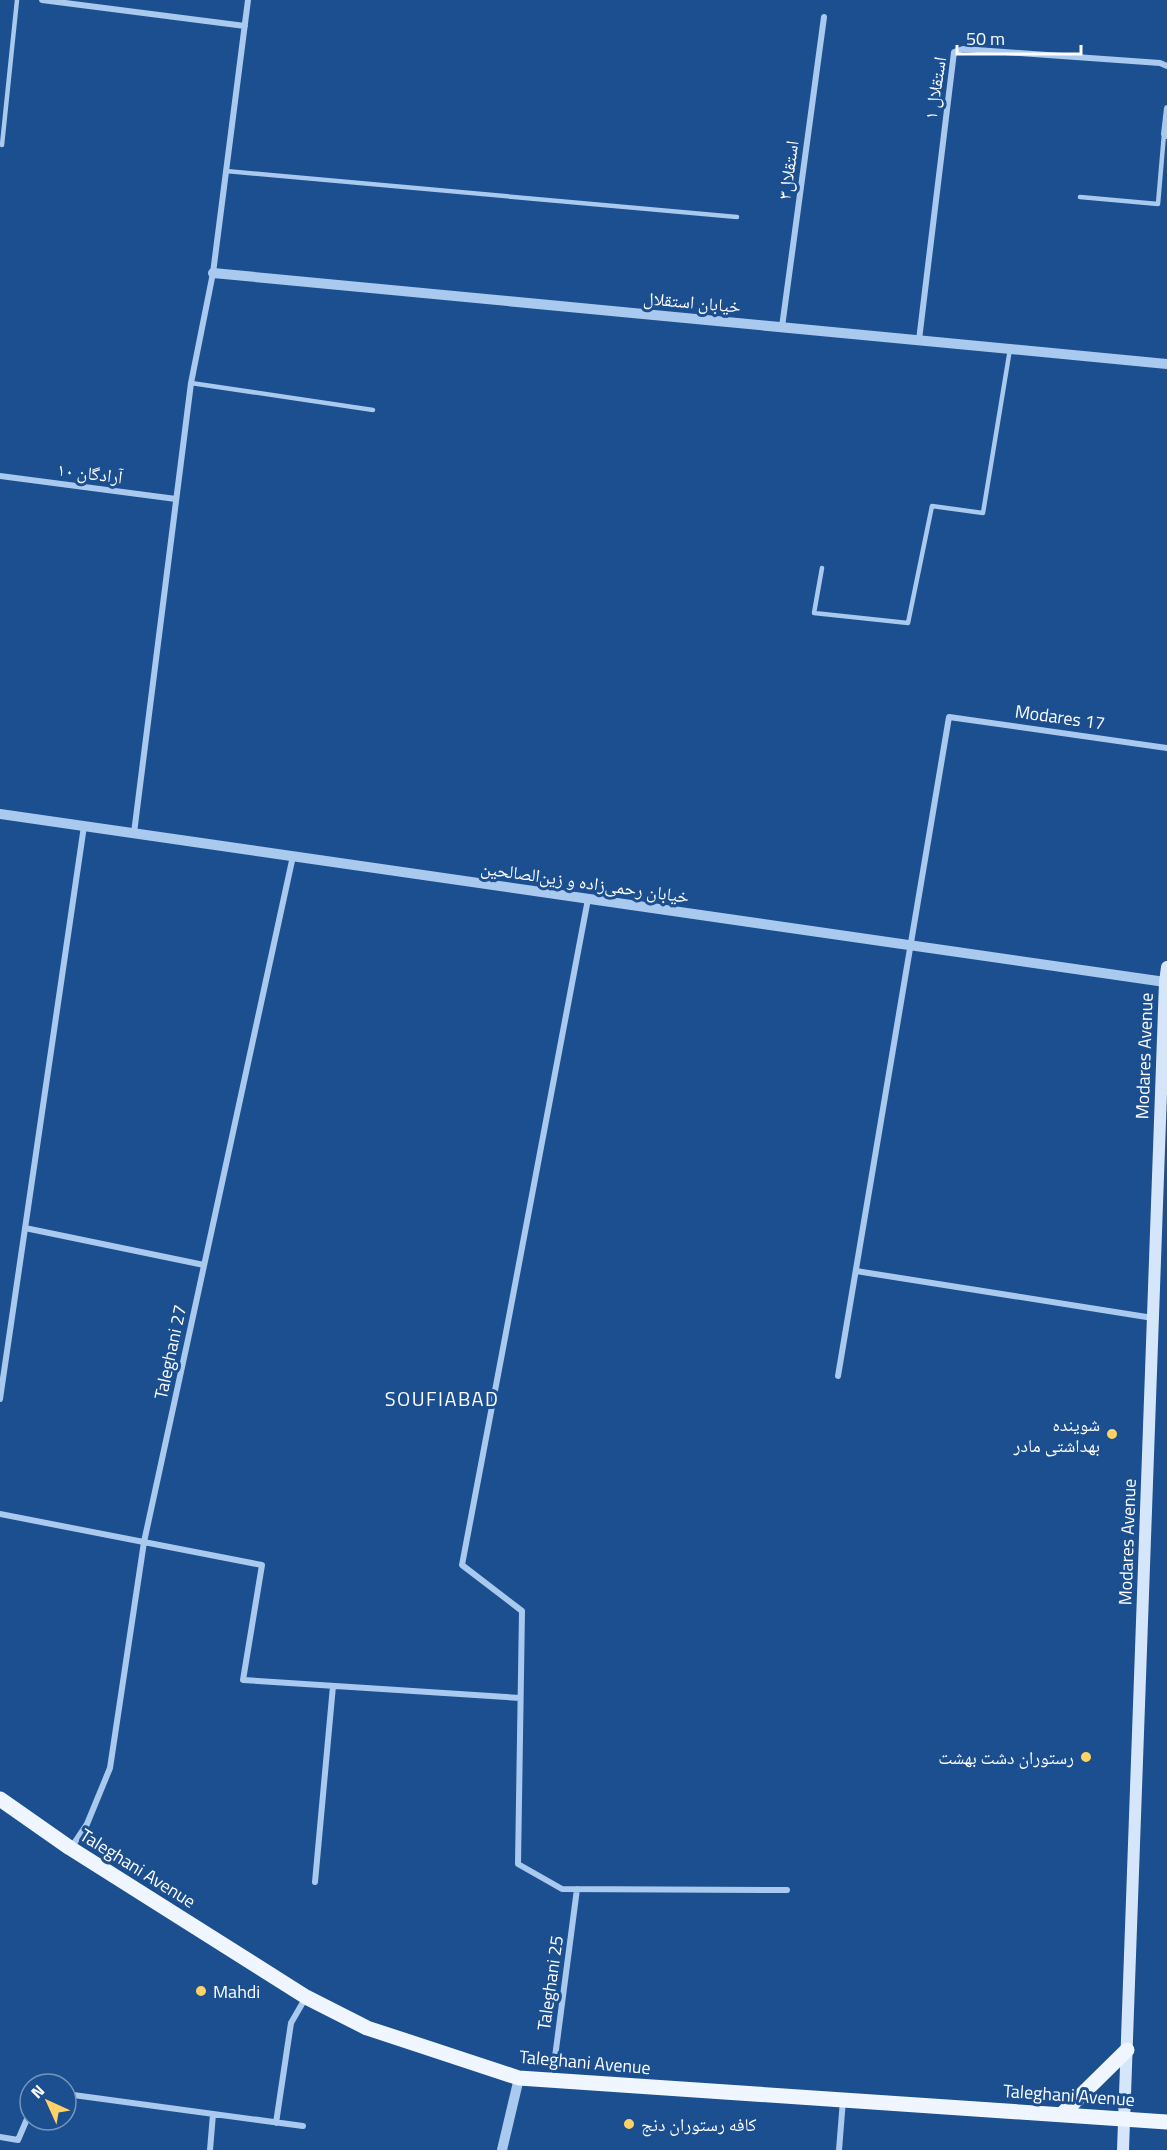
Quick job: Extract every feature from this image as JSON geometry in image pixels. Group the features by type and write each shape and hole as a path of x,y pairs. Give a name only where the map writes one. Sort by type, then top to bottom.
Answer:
{"main road":[{"name":"Modares Avenue","path":"1123,2150 1167,967"},
{"name":"Taleghani Avenue","path":"0,1799 70,1848 306,1997 367,2028 519,2078 1167,2122"},
{"path":"1062,2114 1127,2050"}],"street":[{"path":"42,0 245,26"},
{"path":"134,833 191,383 213,273 248,0"},
{"name":"استقلال۳","path":"782,327 824,17"},
{"name":"استقلال ۱","path":"920,340 954,52 963,49 1160,63 1167,66"},
{"path":"1165,135 1167,108"},
{"name":"خیابان استقلال","path":"213,273 1167,364"},
{"name":"آرادگان ۱۰","path":"0,476 176,499"},
{"name":"Modares 17","path":"910,945 949,717 1167,748"},
{"name":"خیابان رحمی‌زاده و زین‌الصالحین","path":"0,814 1165,982"},
{"path":"0,1399 84,826"},
{"name":"Taleghani 27","path":"70,1848 87,1824 110,1768 144,1542 293,856"},
{"path":"588,899 462,1565 522,1611 518,1864 562,1889 787,1890"},
{"path":"838,1376 910,945"},
{"path":"25,1228 204,1266"},
{"path":"856,1272 1153,1318"},
{"path":"0,1514 262,1565 243,1680 520,1698"},
{"path":"315,1882 333,1686"},
{"name":"Taleghani 25","path":"552,2080 577,1889"},
{"path":"276,2122 291,2024 306,1997"},
{"path":"502,2150 519,2078"},
{"path":"78,2096 303,2126"},
{"path":"839,2150 843,2099"},
{"path":"210,2150 213,2114"},
{"path":"0,2137 18,2140 21,2132"}],"lane":[{"path":"2,145 17,0"},
{"path":"1080,197 1158,204 1165,135"},
{"path":"226,171 736,217"},
{"path":"822,568 814,613 908,623 932,506 983,513 1010,349"},
{"path":"191,383 373,410"}],"place":[{"name":"شوینده بهداشتی مادر","path":"1112,1434"},
{"name":"رستوران دشت بهشت","path":"1086,1757"},
{"name":"Mahdi","path":"201,1991"},
{"name":"کافه رستوران دنج","path":"629,2124"}],"district":[{"name":"SOUFIABAD","path":"442,1398"}]}
